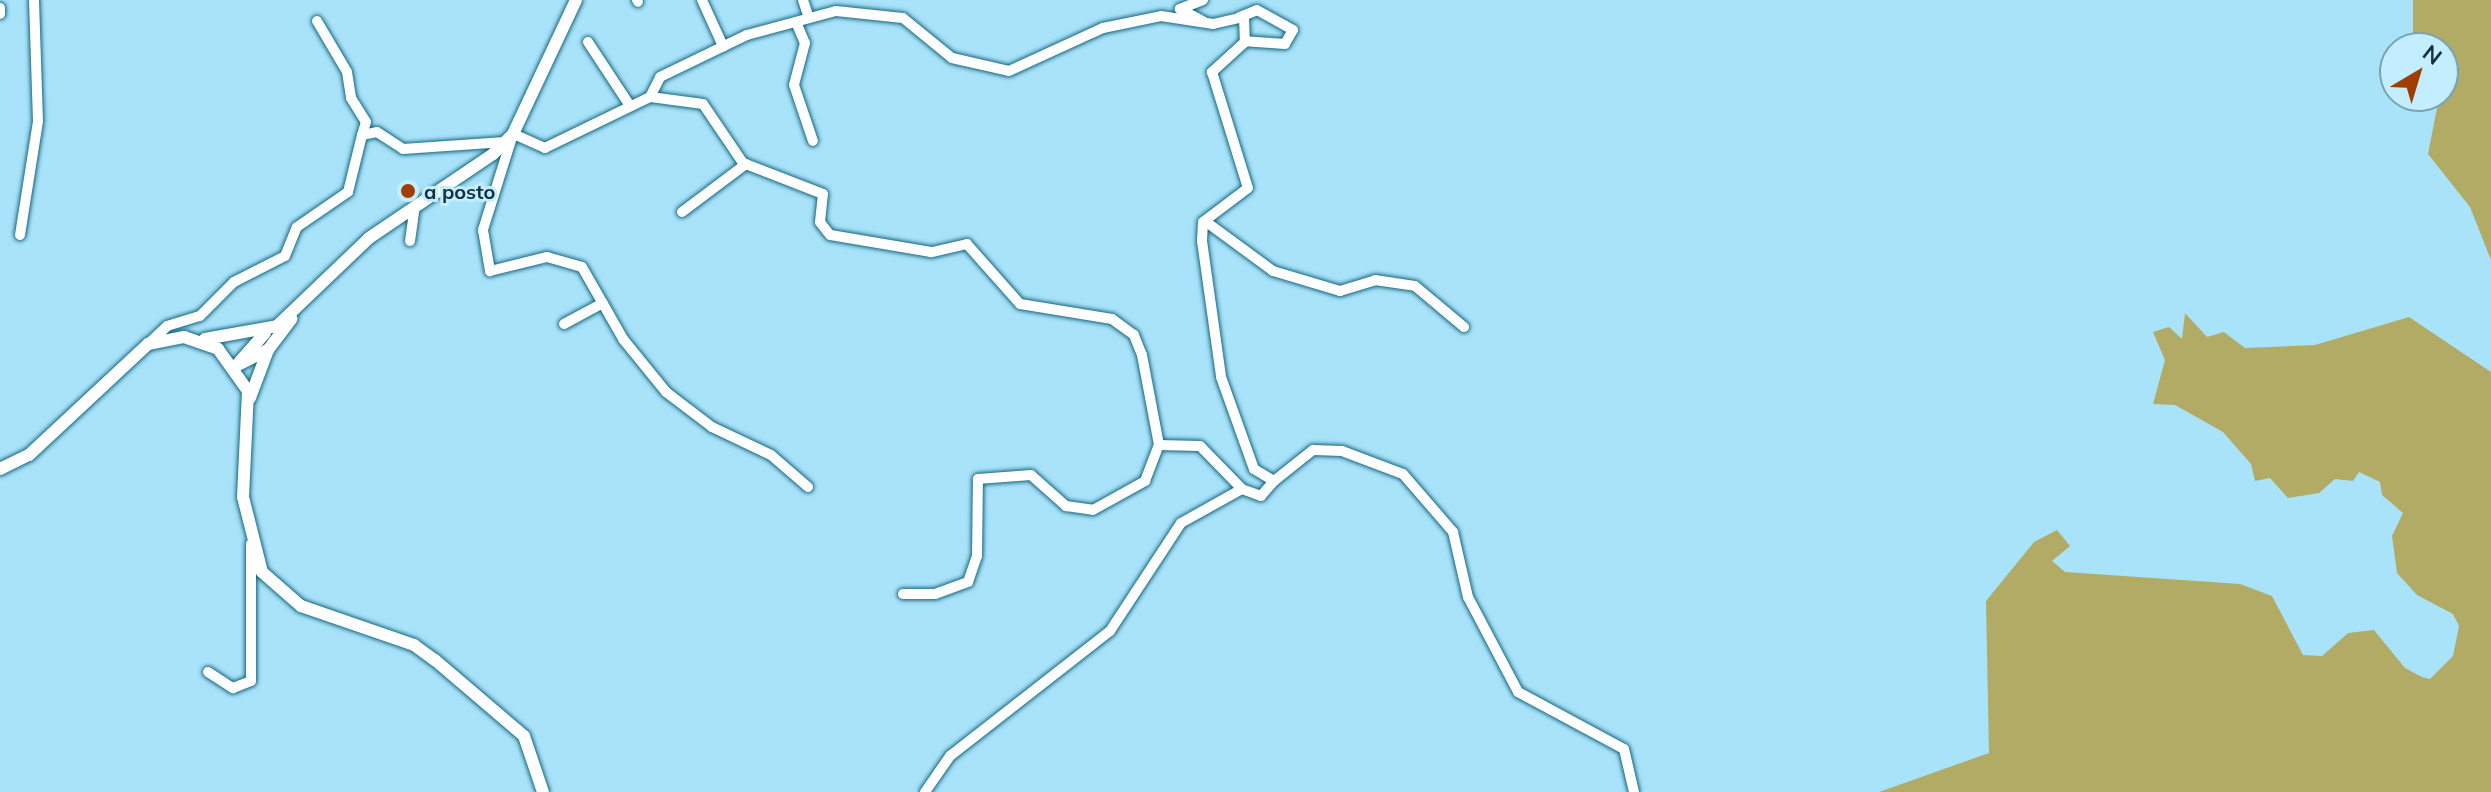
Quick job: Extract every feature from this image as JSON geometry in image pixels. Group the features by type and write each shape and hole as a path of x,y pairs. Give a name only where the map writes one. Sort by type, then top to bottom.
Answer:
{"main road":[{"path":"543,792 524,736 414,645 301,606 262,572 251,544 243,497 249,401 268,350 339,262 509,138 576,0"},
{"path":"236,366 265,333 294,315"},
{"path":"0,469 29,455 148,344 265,333"},
{"path":"198,339 236,366 249,401"},
{"path":"236,366 268,350"}],"street":[{"path":"20,235 38,121 34,0"},
{"path":"702,0 723,46"},
{"path":"803,0 809,18"},
{"path":"1203,0 1180,9 1205,23"},
{"path":"0,8 0,14"},
{"path":"1205,221 1248,188 1246,162 1212,72 1246,41 1285,44 1293,30 1257,10 1238,19"},
{"path":"650,97 660,77 723,46 836,11 903,18 952,58 1009,71 1103,28 1161,16 1205,23 1244,17 1246,41"},
{"path":"148,344 167,326 200,316 234,282 285,256 297,227 348,192 366,122 351,98 347,72 317,21"},
{"path":"796,22 805,43 794,85 813,141"},
{"path":"588,42 630,106"},
{"path":"362,135 377,132 403,149 509,138 545,148 650,97 706,105 746,164 823,194 820,222 830,235 931,252 967,244 1020,304 1112,319 1134,335 1142,355 1159,445 1139,488 1093,510 1066,506 1031,475 978,479 977,556 968,582 935,594 903,594"},
{"path":"509,138 483,230 485,263 502,273 511,263 547,257 582,267 603,303 666,392 808,487"},
{"path":"682,212 746,164"},
{"path":"410,241 415,207"},
{"path":"1205,221 1273,271 1340,291 1375,280 1415,286 1464,327"},
{"path":"1205,221 1206,299 1221,377 1254,469 1274,481"},
{"path":"564,324 603,303"},
{"path":"1159,445 1200,446 1242,489 1261,496 1274,481 1313,450 1342,451 1403,474 1453,532 1468,597 1518,692 1624,749 1634,792"},
{"path":"925,792 950,756 982,738 1110,631 1181,523 1242,489"},
{"path":"208,672 233,688 251,681 251,544"}],"shaded area":[{"path":"2413,0 2491,0 2491,260 2470,207 2428,154 2436,112 2459,112 2459,32 2413,32"},
{"path":"2185,313 2207,337 2224,332 2245,348 2315,345 2409,317 2491,372 2491,792 1879,792 1989,753 1986,601 2034,542 2057,530 2070,546 2052,561 2065,572 2240,584 2272,596 2303,655 2322,656 2348,633 2374,630 2405,668 2422,677 2430,679 2453,656 2459,626 2453,614 2417,595 2397,573 2392,536 2403,513 2382,495 2380,482 2359,472 2353,481 2335,479 2319,493 2288,498 2270,478 2255,481 2251,464 2223,432 2175,405 2153,404 2165,360 2153,332 2169,327 2182,339"}],"place":[{"name":"a posto","path":"408,191"}]}
